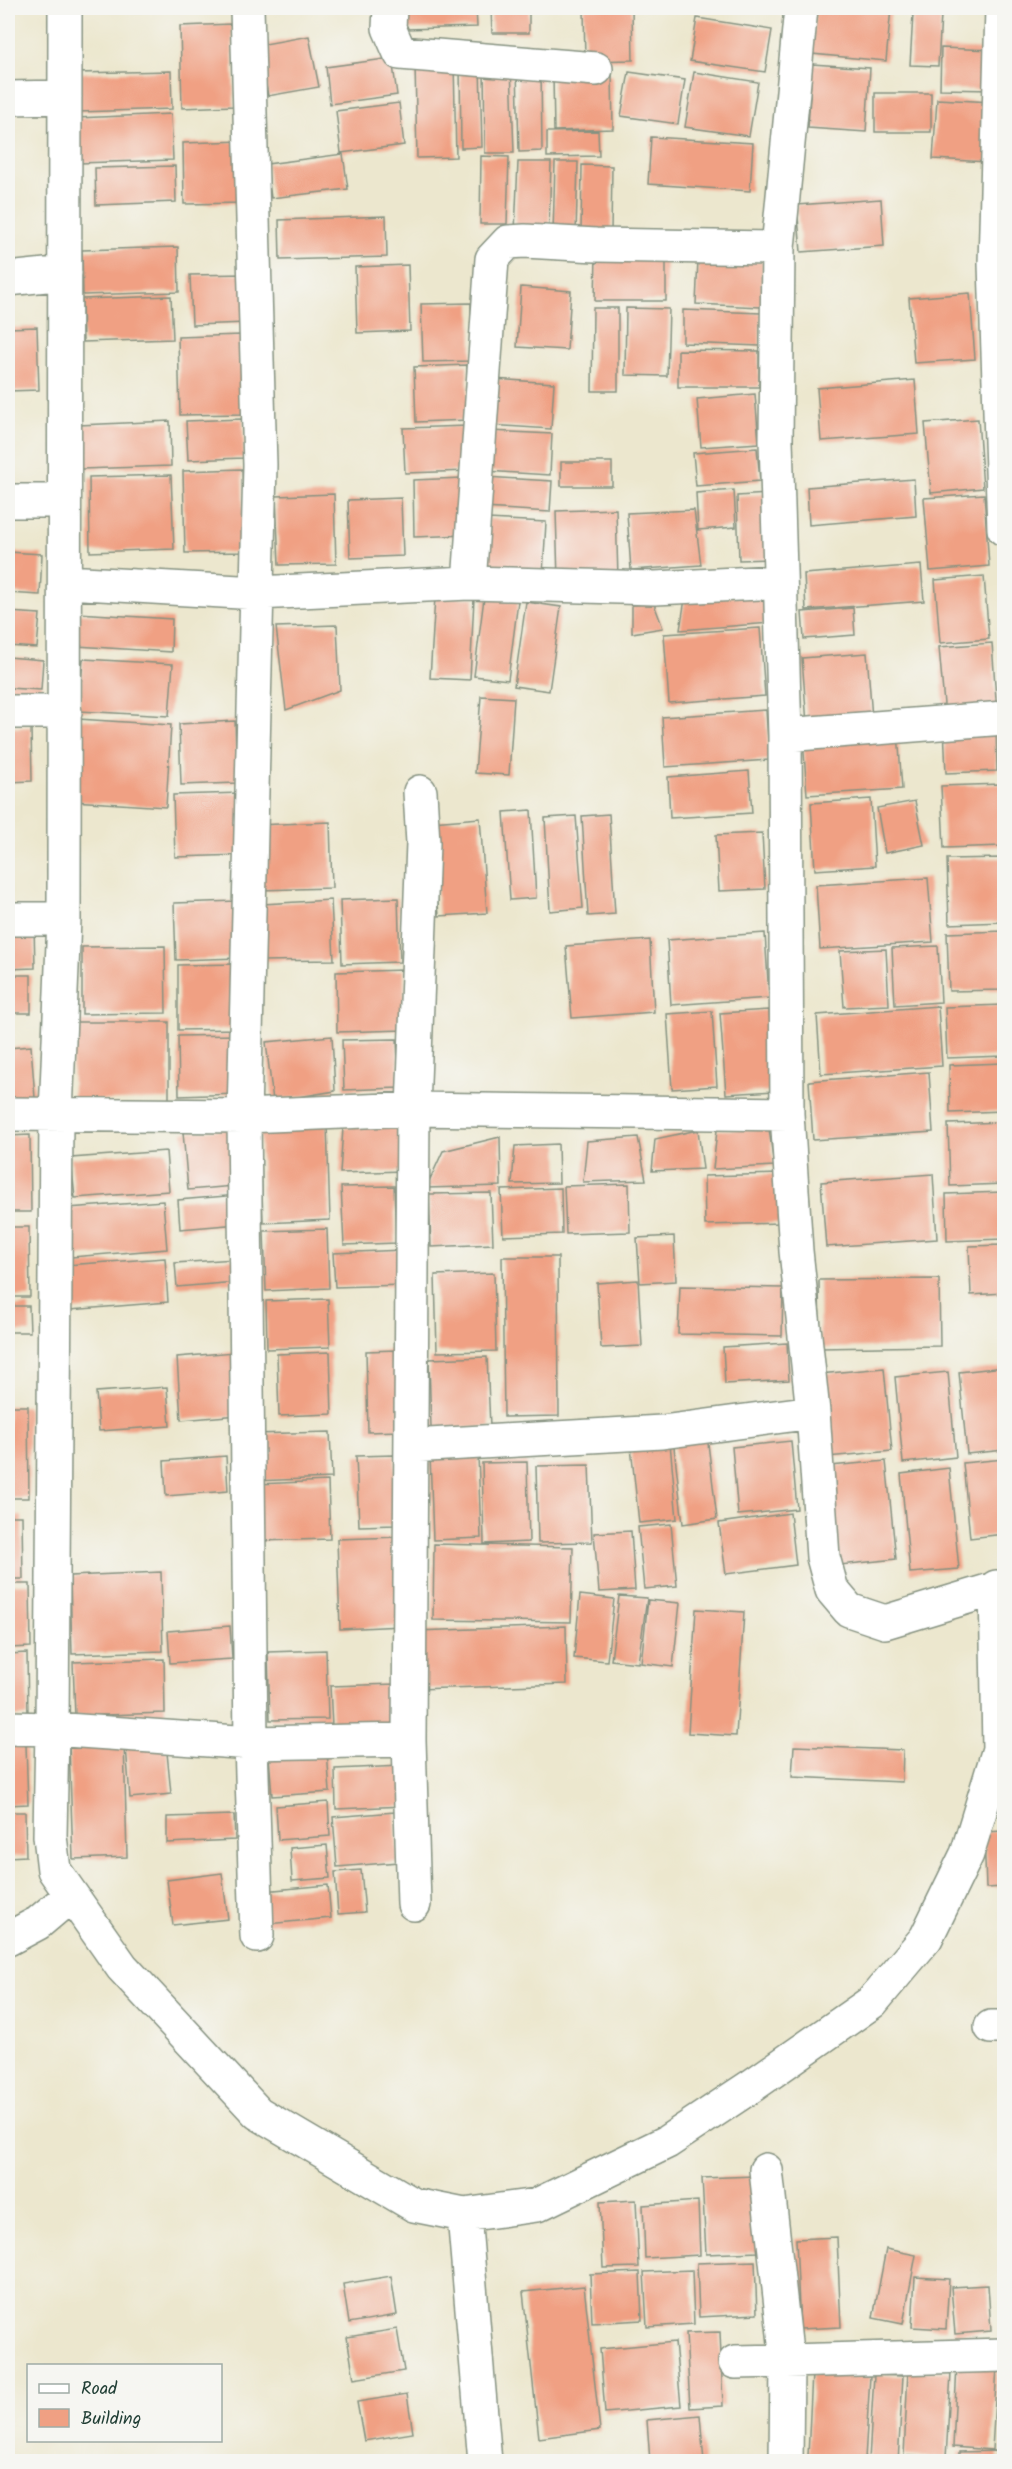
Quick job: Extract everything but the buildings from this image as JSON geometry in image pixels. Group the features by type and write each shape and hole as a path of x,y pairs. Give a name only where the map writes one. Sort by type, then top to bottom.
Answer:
{"street":[{"path":"65,8 63,501 66,582 64,919 56,1114 51,1847 54,1870 122,1968 258,2113 414,2205 464,2215 537,2205 668,2142 872,2002 926,1938 967,1854 999,1749 1000,1587 885,1622 849,1610 832,1590 823,1557 813,1412 796,1251 787,1114 785,735 776,440 778,248 801,8"},
{"path":"247,8 260,465 244,1116 251,1743 258,1936"},
{"path":"390,8 389,28 400,54 596,69"},
{"path":"1002,8 995,264 1005,529"},
{"path":"8,98 65,97"},
{"path":"469,583 492,259 499,250 508,242 525,240 596,245 778,248"},
{"path":"8,279 65,273"},
{"path":"8,501 63,501"},
{"path":"66,582 257,593 469,583 655,588 779,582"},
{"path":"8,712 65,712"},
{"path":"785,735 1005,718"},
{"path":"414,1904 409,1740 413,1109 423,843 420,792"},
{"path":"8,919 64,919"},
{"path":"8,1114 244,1116 413,1109 787,1114"},
{"path":"411,1446 662,1431 813,1412"},
{"path":"8,1728 251,1743 409,1740"},
{"path":"8,1939 38,1923 70,1896"},
{"path":"766,2170 787,2361 786,2462"},
{"path":"464,2215 485,2462"},
{"path":"735,2362 1005,2355"}]}
